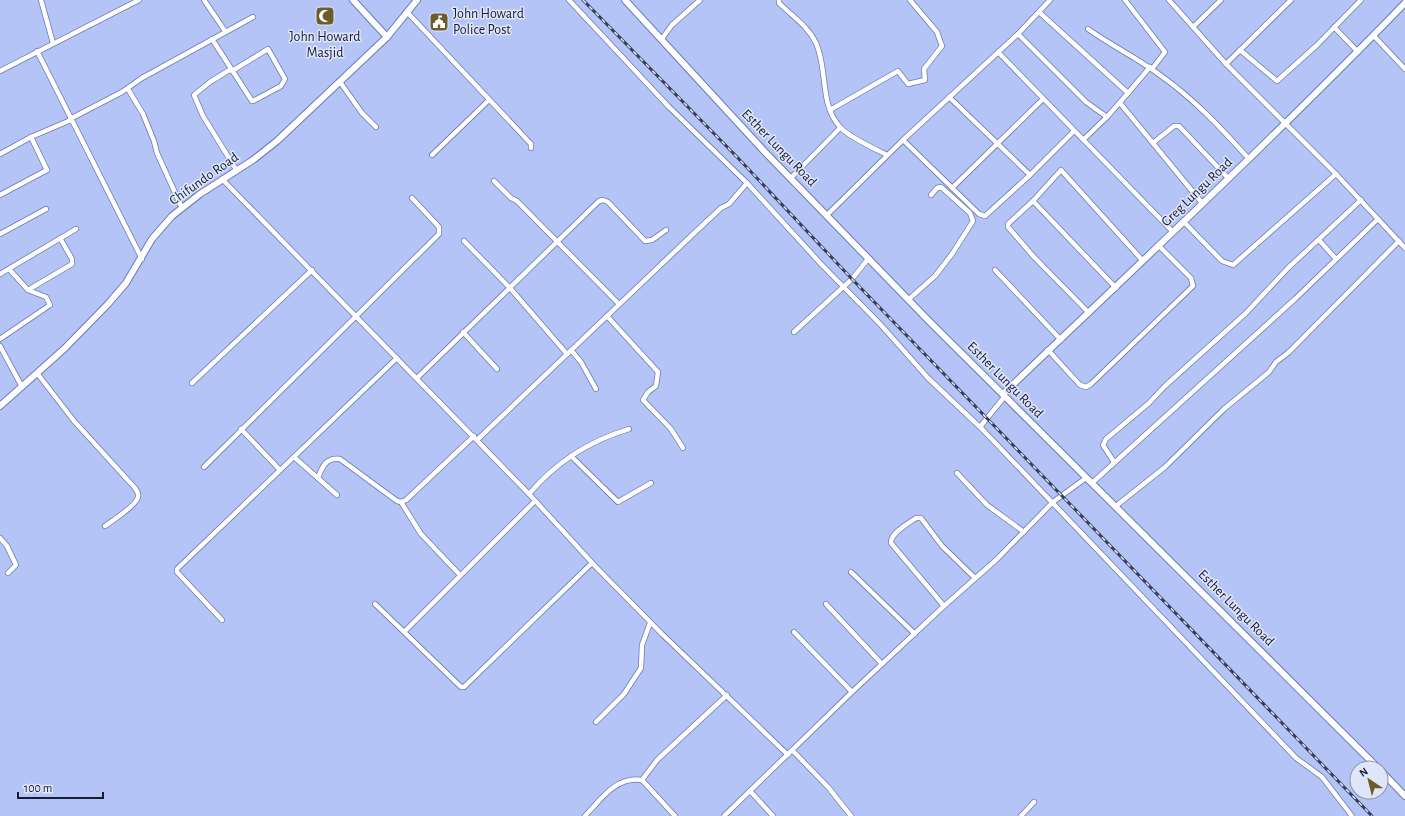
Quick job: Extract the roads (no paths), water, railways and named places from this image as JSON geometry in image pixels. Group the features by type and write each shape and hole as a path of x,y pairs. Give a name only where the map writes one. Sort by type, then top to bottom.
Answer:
{"street":[{"path":"40,0 53,43"},
{"path":"0,71 139,0"},
{"path":"204,0 225,31"},
{"path":"353,0 387,37"},
{"name":"Chifundo Road","path":"0,406 21,385 37,373 64,348 108,304 126,283 142,259 152,239 172,216 277,141 387,37 417,0"},
{"path":"569,0 668,106 747,183 843,287 881,325 928,378 980,427 1053,502 1135,591 1247,705 1296,758 1322,777 1352,816"},
{"name":"Esther Lungu Road","path":"625,0 791,178 908,300 1370,760"},
{"path":"661,40 672,25 700,0"},
{"path":"779,0 779,3 800,21 816,43 820,54 830,110 840,128 887,155"},
{"path":"830,110 898,71 908,84 926,80 924,69 942,46 937,32 910,0"},
{"path":"827,215 887,155 1018,34 1050,0"},
{"path":"1083,140 1120,103 1165,52 1125,0"},
{"path":"1169,0 1226,64 1336,174 1405,248"},
{"path":"1193,27 1221,0"},
{"path":"1226,64 1291,0"},
{"path":"1240,50 1277,81 1361,0"},
{"name":"Greg Lungu Road","path":"1004,395 1048,350 1061,340 1116,288 1358,52 1405,3"},
{"path":"1040,12 1128,93"},
{"path":"408,13 531,144 530,148"},
{"path":"0,154 31,137 70,120 225,31 253,17"},
{"path":"1334,27 1358,52"},
{"path":"1088,29 1111,45 1151,68 1208,114 1249,158"},
{"path":"1018,34 1086,102 1107,116"},
{"path":"1374,35 1405,69"},
{"path":"212,39 232,70 253,101 281,86 285,79 268,49 232,70 210,82 194,95 203,116 237,171"},
{"path":"37,52 70,120 142,259"},
{"path":"998,52 1173,232"},
{"path":"340,82 362,113 376,127"},
{"path":"128,88 143,114 154,141 157,153 182,208"},
{"path":"949,97 1030,175"},
{"path":"952,188 1043,99"},
{"path":"432,155 489,100"},
{"path":"1120,103 1202,203"},
{"path":"1153,143 1174,126 1179,126 1228,178"},
{"path":"791,178 840,128"},
{"path":"903,140 979,214 985,216 1030,175 1074,131"},
{"path":"0,195 47,170 31,137"},
{"path":"1089,313 1009,229 1008,224 1033,201 1061,170 1143,261"},
{"path":"1183,221 1222,261 1233,265 1336,174"},
{"path":"222,179 529,494 592,563 650,622 788,755"},
{"path":"494,181 511,198 517,201 619,304"},
{"path":"401,502 406,500 569,352 721,208 729,204 747,183"},
{"path":"908,300 935,276 952,254 972,221 970,213 942,187 937,188 930,195"},
{"path":"204,467 439,234 439,227 412,198"},
{"path":"417,378 599,201 603,200 608,202 645,241 652,240 666,230"},
{"path":"1114,462 1103,445 1106,439 1149,403 1165,386 1246,313 1288,268 1361,200"},
{"path":"1033,201 1116,288"},
{"path":"0,234 46,209"},
{"path":"1092,483 1196,390 1378,219"},
{"path":"0,274 76,229"},
{"path":"28,290 72,264 72,259 60,238"},
{"path":"1319,240 1336,259"},
{"path":"464,241 569,352 581,362 596,390"},
{"path":"1116,506 1165,467 1224,409 1269,372 1276,362 1289,352 1399,241"},
{"path":"1048,350 1080,386 1086,387 1091,384 1193,286 1191,278 1159,246"},
{"path":"794,332 829,298 843,287 868,259"},
{"path":"0,339 50,305 46,297 28,290 9,269"},
{"path":"192,383 312,270"},
{"path":"995,270 1061,340"},
{"path":"607,316 644,354 658,372 656,386 648,392 643,400 671,429 683,448"},
{"path":"463,332 497,369"},
{"path":"1,350 21,385"},
{"path":"222,620 177,572 177,569 397,358"},
{"path":"37,373 74,421 135,488 138,494 138,499 133,505 105,526"},
{"path":"980,427 1004,395"},
{"path":"241,429 280,470"},
{"path":"529,494 557,465 570,456 600,440 630,429"},
{"path":"570,456 618,502 651,483"},
{"path":"294,457 337,495"},
{"path":"318,478 325,463 334,459 340,459 397,501 401,502 422,534 460,575"},
{"path":"957,473 987,505 1024,532"},
{"path":"724,816 751,792 852,692 1024,532 1053,502 1086,478"},
{"path":"405,631 535,501"},
{"path":"944,606 891,543 891,539 895,534 916,518 921,518 942,546 975,578"},
{"path":"0,538 7,546 16,565 8,573"},
{"path":"375,604 405,631 460,687 464,687 592,563"},
{"path":"851,572 915,634"},
{"path":"826,604 882,664"},
{"path":"596,722 624,694 642,668 642,645 650,622"},
{"path":"794,632 852,692"},
{"path":"642,780 657,760 727,696"},
{"path":"793,751 828,787 851,816"},
{"path":"1389,779 1405,796"},
{"path":"584,816 617,785 625,780 642,780 675,816"},
{"path":"751,792 773,816"},
{"path":"1021,816 1034,802"}],"railway":[{"path":"583,0 738,158 852,279 1372,816"}],"place":[{"name":"John Howard Masjid","path":"325,16"},
{"name":"John Howard Police Post","path":"439,22"}]}
